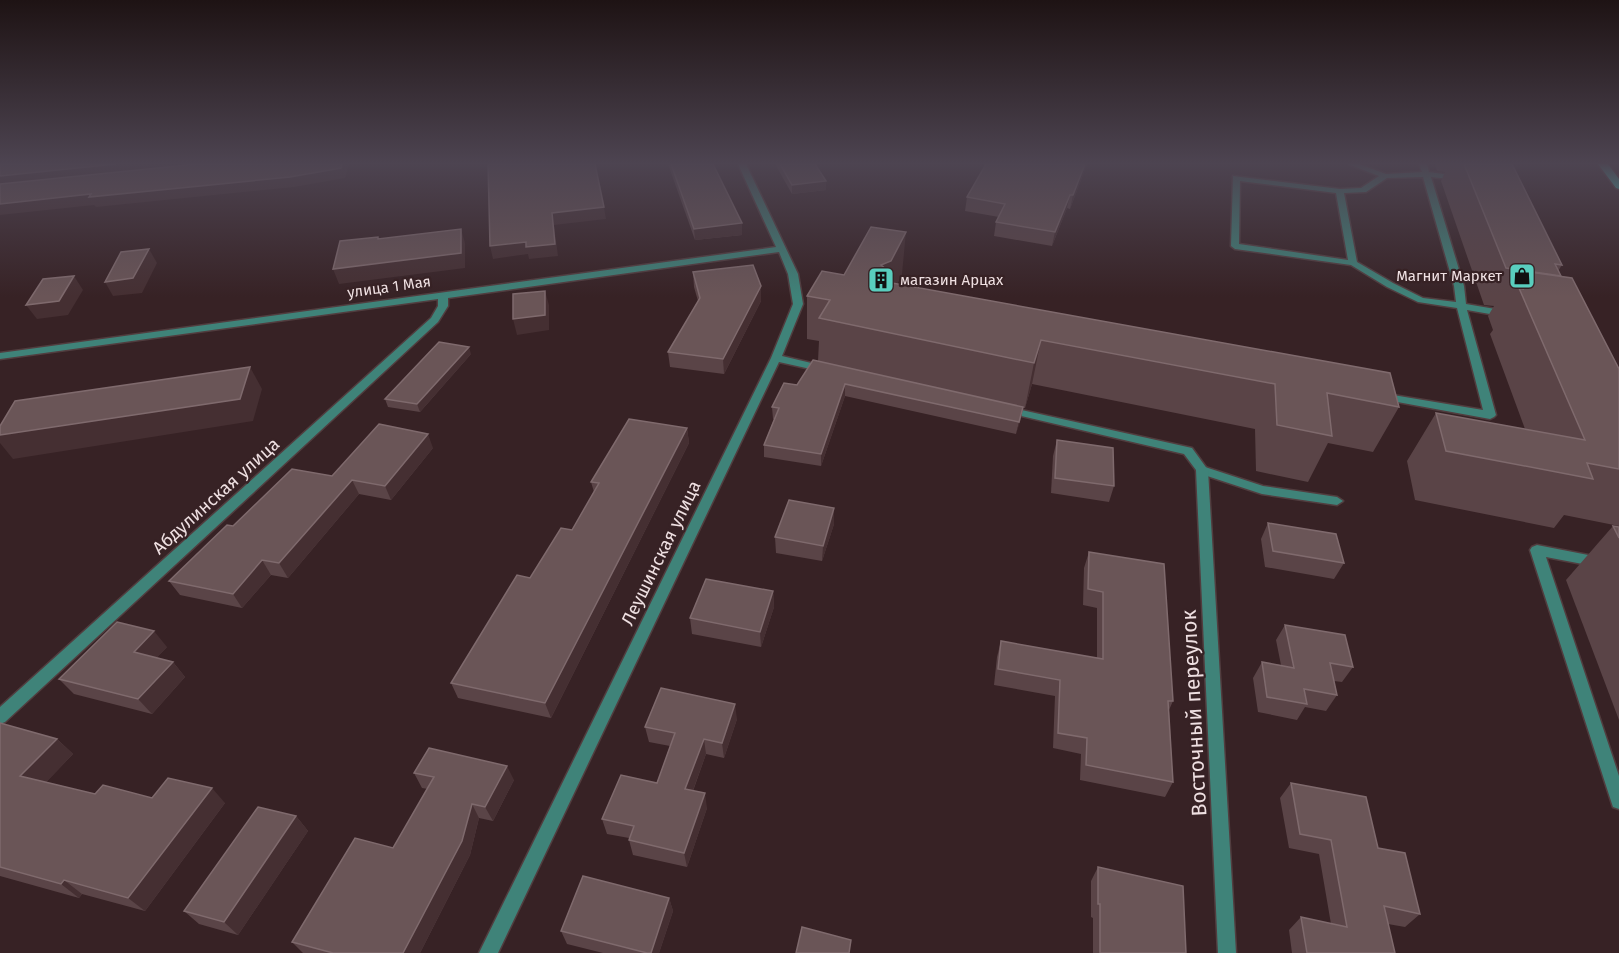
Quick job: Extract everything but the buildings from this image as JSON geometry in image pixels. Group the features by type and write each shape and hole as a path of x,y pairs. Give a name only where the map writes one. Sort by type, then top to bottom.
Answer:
{"street":[{"name":"Леушинская улица","path":"488,953 776,358 798,304 793,274 763,208"},
{"path":"1236,208 1235,246 1353,263 1390,285 1422,300 1520,316"},
{"path":"1343,208 1353,263"},
{"path":"1372,395 1491,420 1461,306 1459,286 1437,208"},
{"name":"улица 1 Мая","path":"0,356 783,249"},
{"name":"Абдулинская улица","path":"0,717 435,320 443,306 444,294"},
{"path":"776,358 833,370"},
{"path":"994,407 1188,451 1202,470 1262,490 1338,501"},
{"name":"Восточный переулок","path":"1202,470 1227,953"},
{"path":"1619,567 1538,550 1619,801"}],"place":[{"name":"Магнит Маркет","path":"1522,276"},
{"name":"магазин Арцах","path":"881,280"}]}
